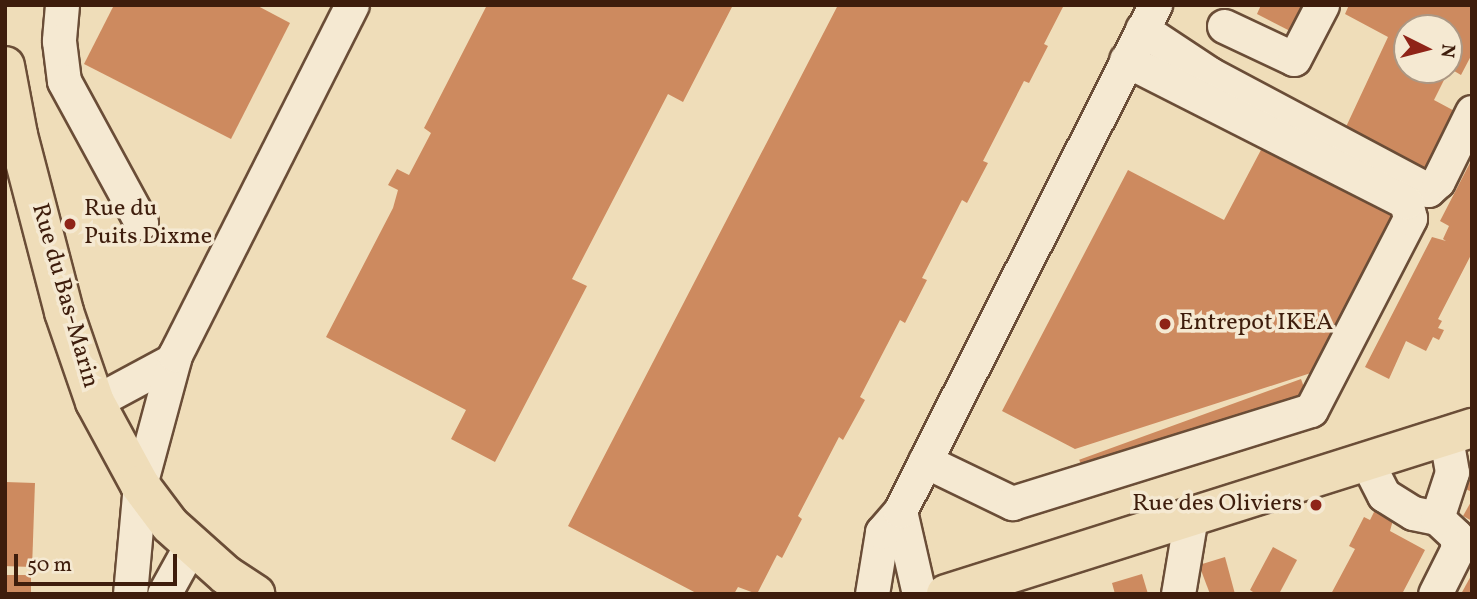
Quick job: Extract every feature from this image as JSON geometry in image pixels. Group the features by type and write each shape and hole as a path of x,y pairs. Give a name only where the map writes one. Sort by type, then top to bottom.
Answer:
{"main road":[{"name":"Rue du Bas-Marin","path":"5,66 18,135 64,312 95,402 140,485 191,545 255,594"},
{"path":"946,594 1007,585 1191,516 1459,433"}],"street":[{"path":"62,5 64,81 141,222"},
{"path":"130,594 140,485 173,360 352,5"},
{"path":"1203,68 1229,15 1294,59 1322,5"},
{"path":"872,594 877,544 900,511 1149,17 1203,68 1428,190 1438,181 1472,112"},
{"path":"925,461 1012,503 1311,410 1410,218 1406,202 1126,60"},
{"path":"95,402 173,360"},
{"path":"1437,518 1452,472 1459,433"},
{"path":"1367,462 1384,495 1413,513 1437,518 1456,537 1458,548 1435,594"},
{"path":"900,511 919,594"},
{"path":"1178,594 1191,516"},
{"path":"164,594 191,545"}],"building":[{"path":"114,5 256,5 290,23 231,139 84,64"},
{"path":"487,5 733,5 683,102 668,94 572,279 587,286 495,462 451,439 466,410 326,337 393,208 398,190 388,185 397,169 409,175 431,133 424,128"},
{"path":"838,5 1064,5 1044,44 1048,46 1029,83 1024,81 983,161 988,163 967,203 962,200 922,278 927,280 905,323 900,320 860,397 865,400 843,440 839,437 798,516 802,519 782,558 777,555 757,594 738,587 734,594 698,594 568,526"},
{"path":"1261,5 1307,5 1292,32 1257,14"},
{"path":"1349,5 1472,5 1472,54 1463,71 1463,14 1393,14 1393,84 1442,84 1434,100 1462,115 1431,175 1345,129 1388,37 1345,14"},
{"path":"1262,148 1394,217 1314,372 1075,449 1002,411 1128,170 1224,220"},
{"path":"1472,159 1472,253 1438,319 1442,321 1438,328 1444,330 1439,340 1433,337 1426,351 1406,341 1389,379 1365,367 1432,237 1446,241 1443,239 1449,226 1440,221"},
{"path":"1301,379 1306,393 1084,474 1079,460"},
{"path":"1465,475 1472,478 1472,492 1459,486"},
{"path":"5,482 35,483 32,567 5,566"},
{"path":"1472,500 1472,521 1463,516"},
{"path":"1375,510 1393,520 1390,531 1425,550 1402,594 1331,594 1355,549 1349,546 1364,517 1370,520"},
{"path":"1273,547 1297,560 1279,594 1256,594 1250,590"},
{"path":"1225,557 1235,594 1210,594 1199,565"},
{"path":"1142,574 1148,594 1115,594 1112,583"},
{"path":"1472,574 1472,594 1461,594"},
{"path":"5,575 31,575 31,594 5,594"}],"place":[{"name":"Rue du Puits Dixme","path":"70,224"},
{"name":"Entrepot IKEA","path":"1165,324"},
{"name":"Rue des Oliviers","path":"1316,505"}]}
